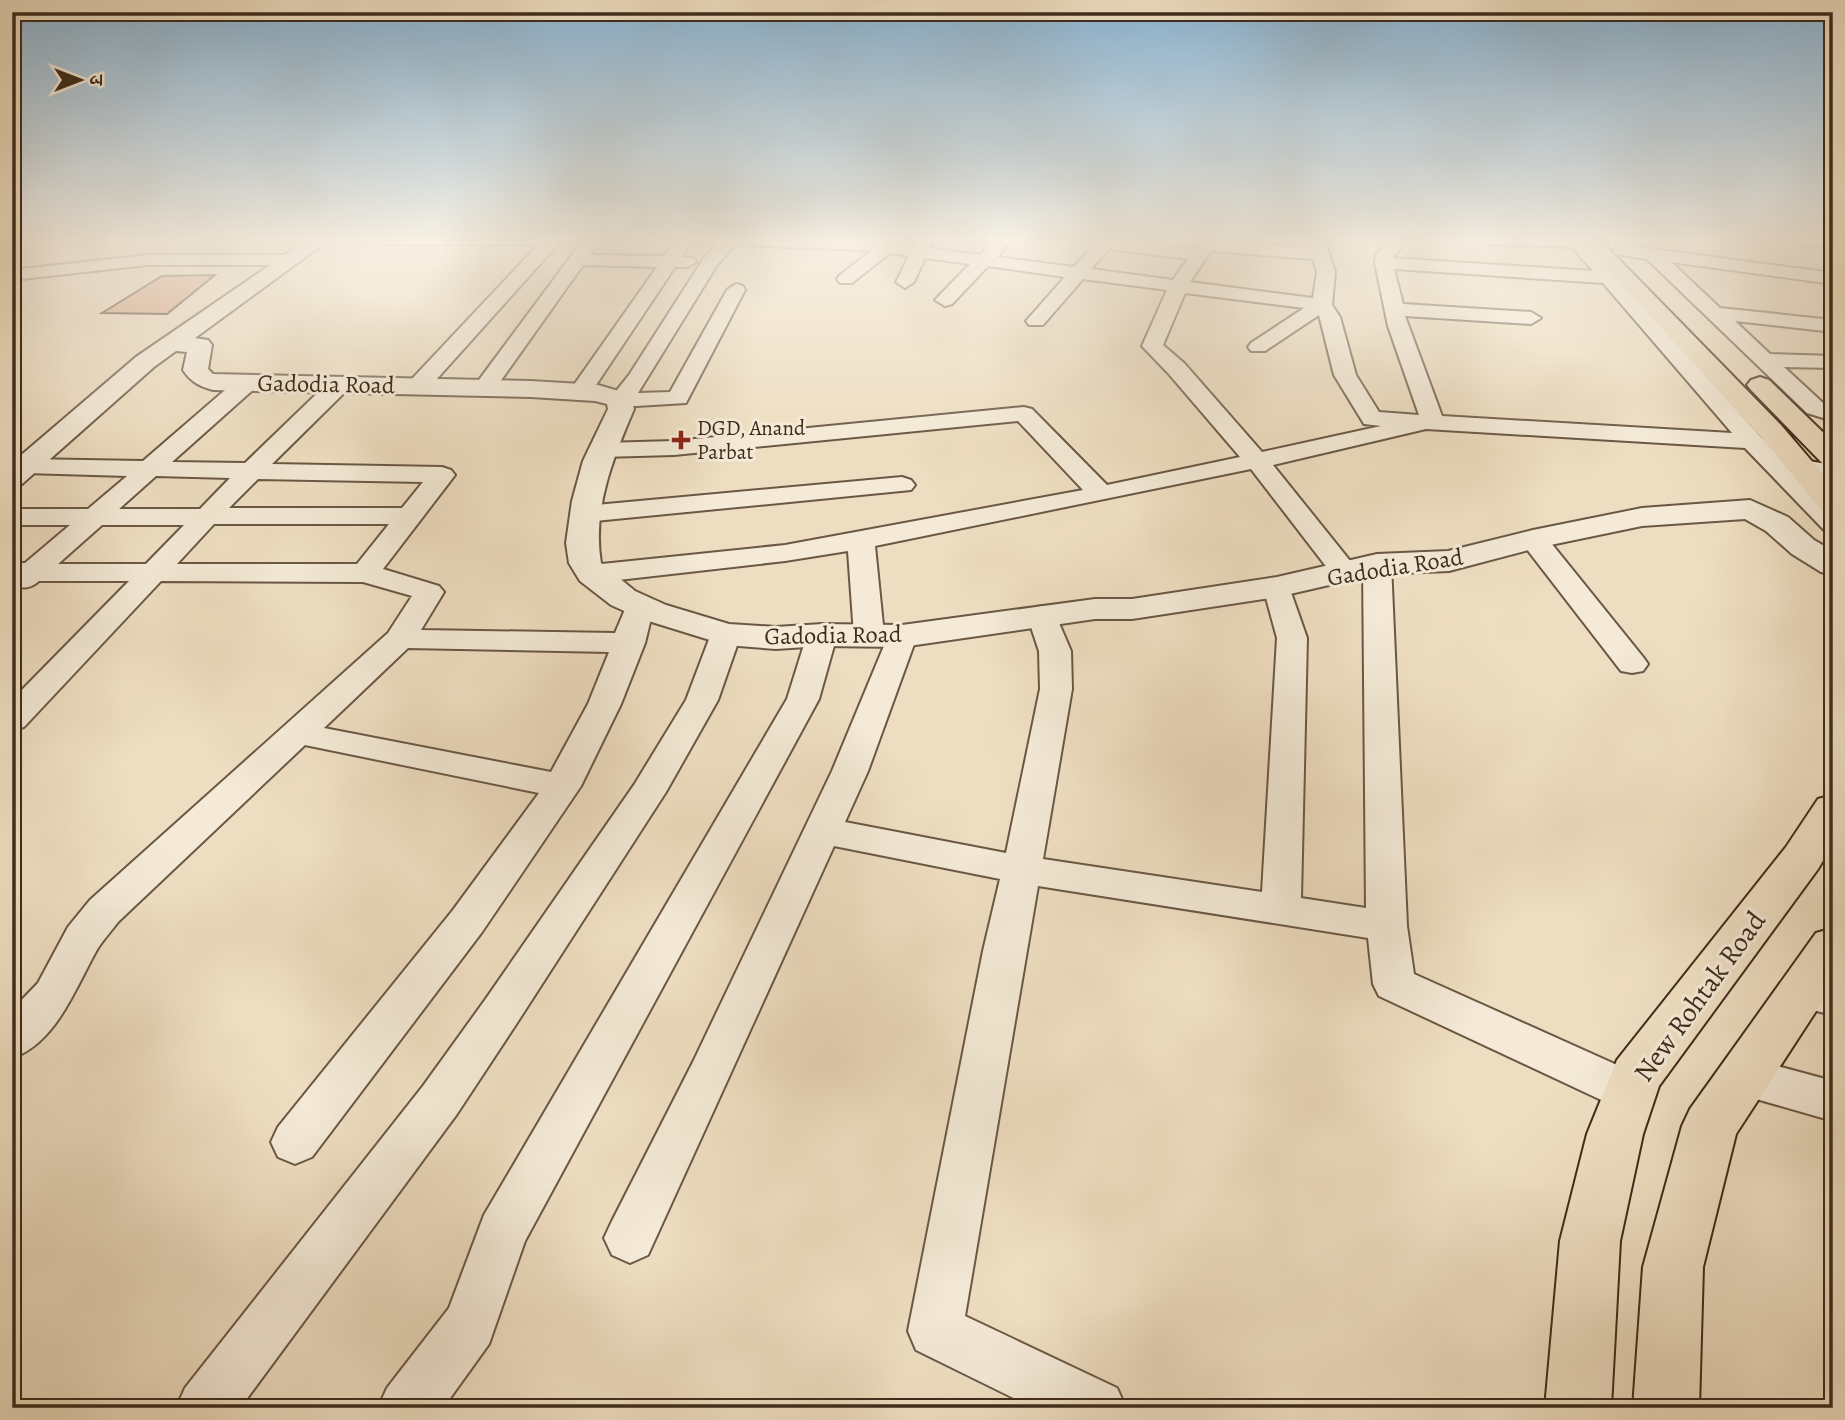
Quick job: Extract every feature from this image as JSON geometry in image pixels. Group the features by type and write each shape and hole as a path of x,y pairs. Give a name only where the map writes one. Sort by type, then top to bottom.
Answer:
{"main road":[{"path":"1656,305 1824,486"},
{"path":"1670,305 1799,422 1833,458"},
{"path":"1799,422 1833,436"},
{"name":"New Rohtak Road","path":"1578,1408 1590,1241 1615,1134 1636,1076 1802,858 1833,808"},
{"path":"1666,1408 1673,1267 1710,1126 1747,1071 1817,995 1833,946"}],"street":[{"path":"19,472 169,344 225,305"},
{"path":"404,380 489,305"},
{"path":"484,388 545,305"},
{"path":"580,391 638,305"},
{"path":"683,305 638,378 620,400 621,409 602,450 585,514 582,543 585,563 592,574 785,553 861,541 1101,494 1430,421"},
{"path":"620,400 678,398 728,305"},
{"path":"1036,321 1049,305"},
{"path":"1170,305 1152,345 1176,368 1256,460 1361,568 1387,926 1394,984 1630,1092"},
{"path":"1322,305 1330,317 1345,375 1369,417 1379,421 1430,421 1752,441"},
{"path":"1258,347 1322,305"},
{"path":"1393,305 1409,359 1432,412 1430,421"},
{"path":"1634,305 1752,441 1833,524"},
{"path":"1706,305 1815,408 1833,414"},
{"path":"1394,309 1531,318"},
{"path":"1714,313 1833,326"},
{"name":"Gadodia Road","path":"169,344 201,345 194,367 207,381 339,385 404,380 484,388 580,391 620,400"},
{"path":"1763,360 1833,362"},
{"path":"18,578 247,383"},
{"path":"12,720 252,470 339,385"},
{"path":"602,450 674,448 1024,414 1101,494"},
{"path":"19,472 148,468 442,475 365,573"},
{"path":"585,514 902,485"},
{"name":"Gadodia Road","path":"592,574 608,588 635,624 776,638 886,635 1095,609 1132,610 1277,587 1361,568 1449,561 1533,539 1642,517 1750,509 1777,524 1803,547 1833,565"},
{"path":"12,517 410,516"},
{"path":"1533,539 1632,664"},
{"path":"630,1238 711,1072 850,771 886,635 861,541"},
{"path":"12,1040 53,995 83,938 104,911 400,639 429,592 365,573 155,572 18,578"},
{"path":"1277,587 1292,638 1281,909"},
{"path":"1042,615 1055,651 1056,689 1004,951 935,1332 1097,1408"},
{"path":"295,1142 491,891 563,786 615,686 635,624 400,639"},
{"path":"205,1408 440,1100 537,958 648,792 702,700 726,634"},
{"path":"407,1408 470,1325 502,1232 803,699 822,635"},
{"path":"297,733 563,786"},
{"path":"821,830 1022,870 1387,926"},
{"path":"1747,1071 1833,1082"},
{"path":"1747,1071 1833,1101"}],"building":[{"path":"115,305 178,305 167,314 102,313"}],"place":[{"name":"DGD, Anand Parbat","path":"681,440"}]}
